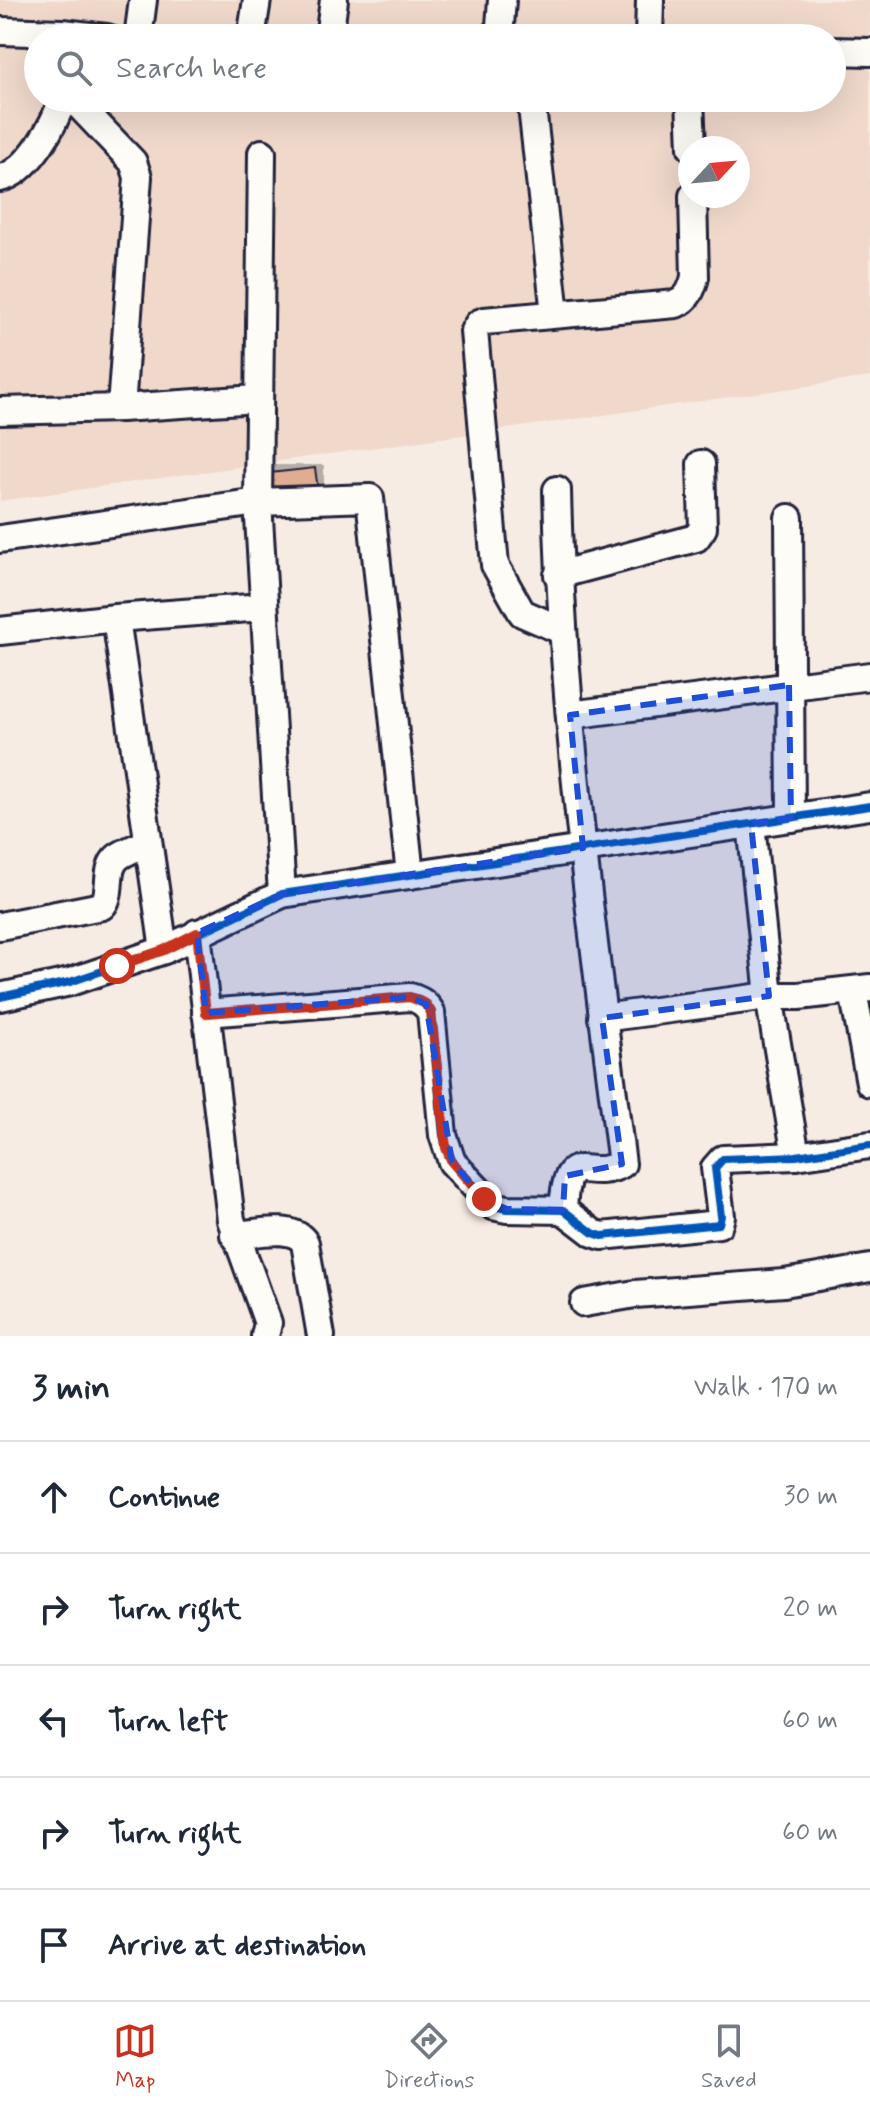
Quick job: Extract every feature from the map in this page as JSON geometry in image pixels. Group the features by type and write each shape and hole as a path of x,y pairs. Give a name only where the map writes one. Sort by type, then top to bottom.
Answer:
{"street":[{"path":"140,24 143,0"},
{"path":"253,24 257,0"},
{"path":"331,24 334,0"},
{"path":"500,24 502,0"},
{"path":"649,24 650,0"},
{"path":"0,31 24,33"},
{"path":"846,51 870,52"},
{"path":"0,178 10,176 21,168 55,122 58,112"},
{"path":"85,112 133,162 138,177 121,408"},
{"path":"533,112 555,314"},
{"path":"691,112 692,136"},
{"path":"262,153 258,502 282,894"},
{"path":"561,630 522,613 495,565 474,331 484,321 676,304 684,300 695,277 693,208"},
{"path":"0,411 121,408 257,399"},
{"path":"558,575 701,535 701,464"},
{"path":"557,490 561,630 602,1018 622,1164 614,1168 576,1169 569,1174 565,1180 563,1210"},
{"path":"0,539 258,502 370,498 410,875"},
{"path":"789,518 791,818"},
{"path":"0,631 116,618 263,607"},
{"path":"116,618 164,950"},
{"path":"570,715 870,676"},
{"path":"0,997 70,982 164,950 282,894 870,806"},
{"path":"751,824 769,996 796,1156"},
{"path":"0,925 102,906 107,902 117,857 148,842"},
{"path":"197,933 234,1235 268,1323 265,1336"},
{"path":"602,1018 769,996 862,990 870,1083"},
{"path":"206,1013 410,997 418,999 431,1012 443,1135 452,1162 493,1206 563,1210 593,1233 602,1236 716,1226 721,1220 715,1173 718,1162 723,1159 796,1156 870,1145"},
{"path":"234,1235 292,1231 301,1235 321,1336"},
{"path":"584,1303 635,1294 784,1283 870,1268"}],"highlighted area":[{"path":"789,685 791,818 751,824 769,996 602,1018 622,1164 565,1176 563,1210 507,1209 484,1199 452,1162 426,1004 410,997 206,1013 197,933 282,894 583,848 570,715"}],"shaded area":[{"path":"0,0 870,0 870,377 0,501"}],"building":[{"path":"315,468 318,490 264,497 261,474"}],"cycle path":[{"path":"0,997 70,982 164,950 282,894 870,806"},
{"path":"206,1013 410,997 419,1001 431,1012 443,1135 452,1162 493,1206 563,1210 593,1233 602,1236 719,1224 721,1216 715,1168 723,1159 796,1156 870,1145"}],"route":[{"path":"117,966 164,950 197,933 206,1013 410,997 426,1004 431,1012 446,1148 452,1162 484,1199"}]}
